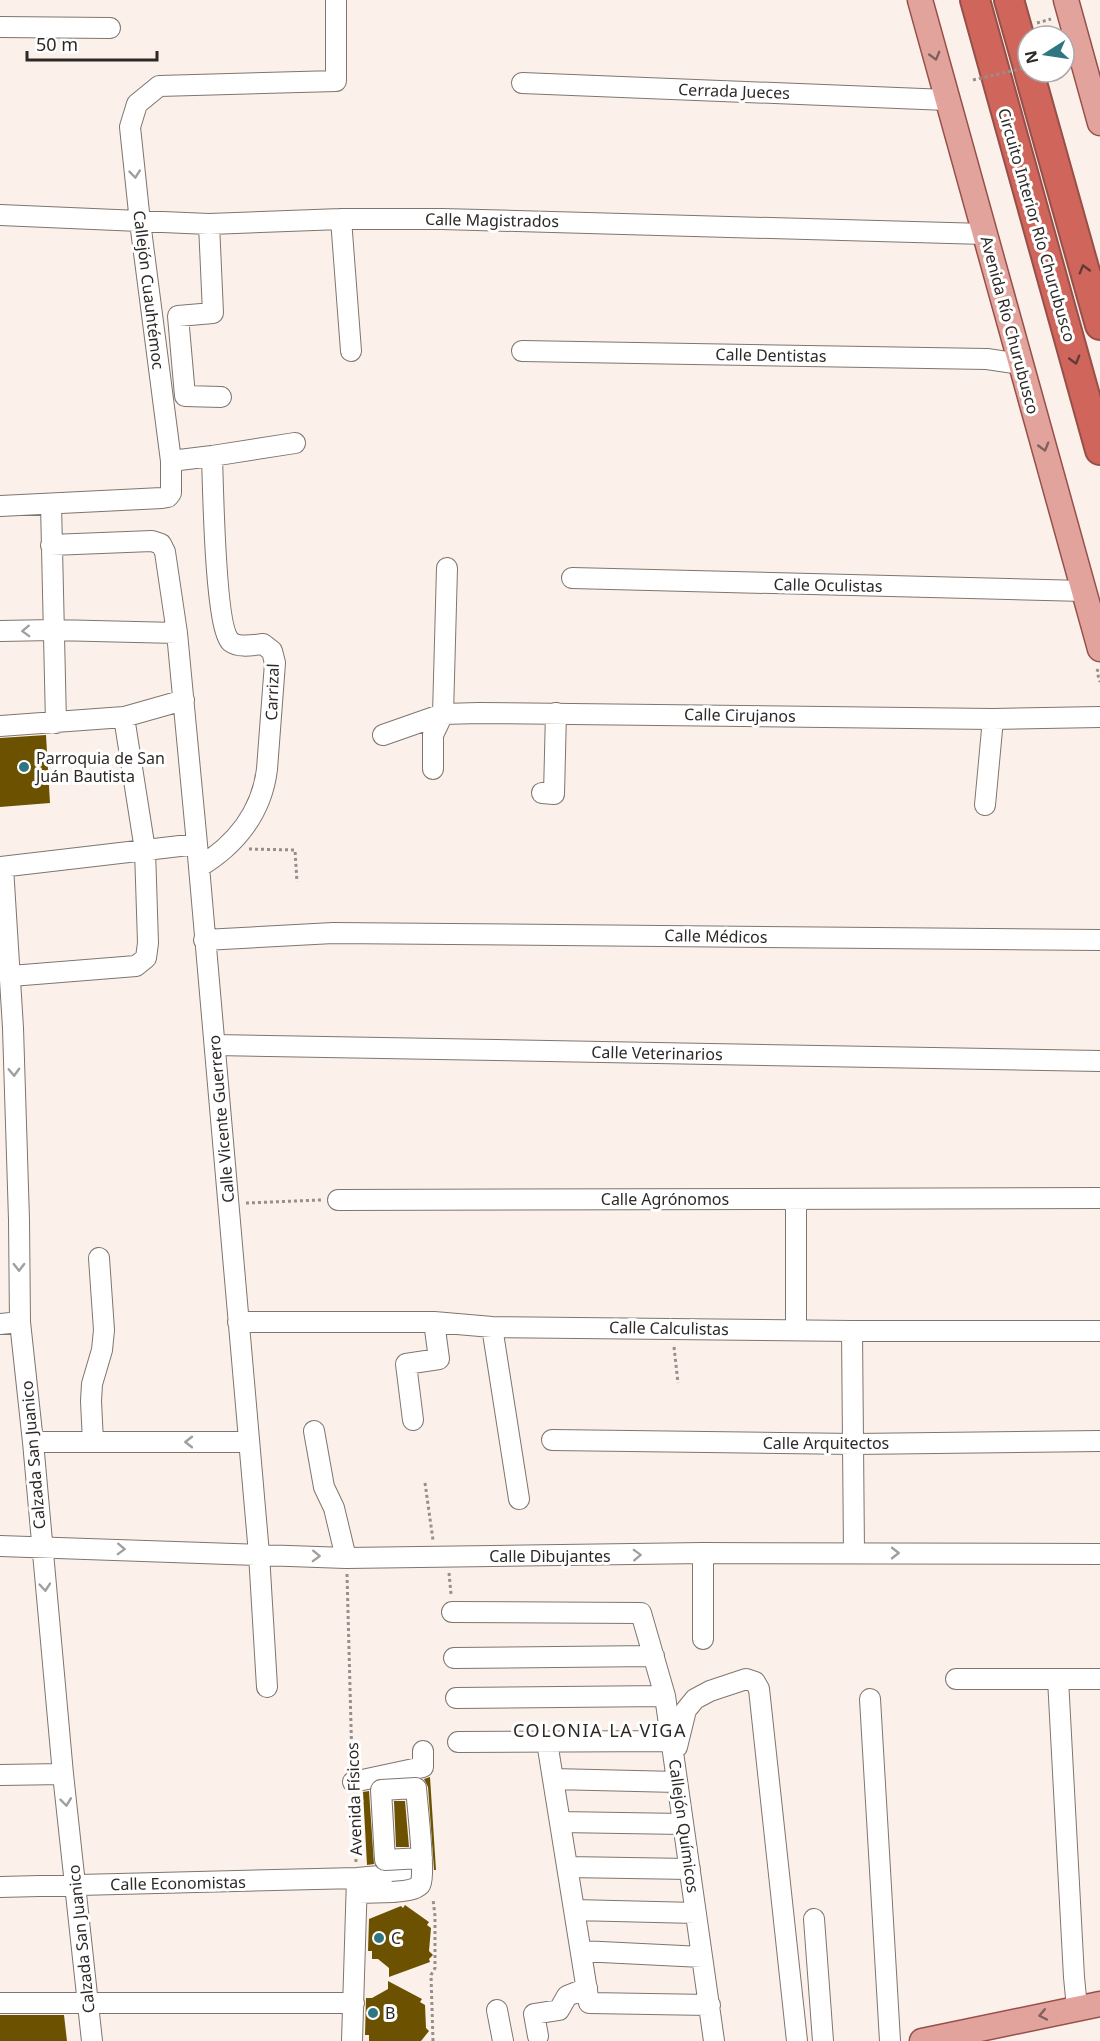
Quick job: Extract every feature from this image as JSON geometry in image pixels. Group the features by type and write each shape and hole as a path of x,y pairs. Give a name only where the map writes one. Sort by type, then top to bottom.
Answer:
{"highway":[{"name":"Circuito Interior Río Churubusco","path":"975,0 1100,450"},
{"path":"1010,0 1016,24"},
{"name":"Circuito Interior Río Churubusco","path":"1032,84 1100,325"}],"main road":[{"name":"Avenida Río Churubusco","path":"920,0 1084,591 1098,660"},
{"path":"1066,0 1092,67 1100,123"},
{"path":"922,2041 1089,2006"}],"street":[{"name":"Callejón Cuauhtémoc","path":"51,504 162,498 168,497 171,493 171,461 130,127 137,104 159,86 336,81 336,0"},
{"path":"0,27 110,28"},
{"name":"Cerrada Jueces","path":"522,83 947,100"},
{"name":"Calle Magistrados","path":"0,215 209,224 341,219 442,219 985,234"},
{"path":"341,219 351,351"},
{"path":"209,224 213,313 178,316 185,396 221,397"},
{"name":"Calle Dentistas","path":"522,351 987,358 1021,364"},
{"path":"171,461 295,443"},
{"name":"Carrizal","path":"199,867 226,848 258,806 265,785 276,663 272,651 263,644 238,645 230,641 225,630 218,581 212,456"},
{"path":"0,506 51,504 56,723"},
{"name":"Calle Vicente Guerrero","path":"51,545 152,541 161,544 165,552 177,633 197,844 259,1554 267,1687"},
{"path":"433,770 433,735 443,714 447,568"},
{"name":"Calle Oculistas","path":"572,578 1084,591"},
{"path":"0,631 177,633"},
{"path":"0,726 124,717 184,700"},
{"path":"542,793 554,794 556,713"},
{"name":"Calle Cirujanos","path":"383,735 443,714 556,713 993,719 1100,717"},
{"path":"11,976 136,966 146,958 148,943 145,850 124,717"},
{"path":"985,805 993,719"},
{"path":"2,867 197,844"},
{"name":"Calzada San Juanico","path":"2,867 11,976 6,1028 19,1220 20,1322 63,1774 92,2041"},
{"name":"Calle Médicos","path":"204,940 333,933 1100,940"},
{"name":"Calle Veterinarios","path":"215,1045 1100,1061"},
{"name":"Calle Agrónomos","path":"338,1200 1100,1198"},
{"path":"796,1199 796,1330"},
{"path":"93,1442 92,1384 102,1350 104,1330 99,1258"},
{"path":"0,1324 20,1322"},
{"name":"Calle Calculistas","path":"238,1322 434,1322 492,1327 852,1331 1100,1331"},
{"path":"413,1420 406,1364 439,1359 434,1322"},
{"path":"492,1327 519,1499"},
{"path":"852,1331 854,1553"},
{"path":"314,1431 324,1487 334,1508 346,1558"},
{"name":"Calle Arquitectos","path":"552,1440 854,1444 1100,1441"},
{"path":"33,1442 248,1442"},
{"name":"Calle Dibujantes","path":"0,1546 346,1558 703,1553 1100,1554"},
{"path":"703,1553 703,1639"},
{"name":"Callejón Químicos","path":"452,1612 641,1613 665,1696 714,2041"},
{"path":"454,1658 654,1656"},
{"path":"458,1742 547,1742 673,1749 686,1710 695,1699 710,1691 746,1679 755,1682 759,1689 797,2041"},
{"path":"956,1679 1100,1679"},
{"path":"1058,1679 1074,1977 1089,2006"},
{"path":"456,1698 665,1696"},
{"path":"870,1699 890,2041"},
{"path":"547,1742 589,2003 710,2005"},
{"path":"353,1782 423,1767 423,1751"},
{"path":"0,1775 63,1774"},
{"path":"553,1779 678,1782"},
{"path":"560,1822 683,1824"},
{"path":"567,1867 690,1869"},
{"name":"Calle Economistas","path":"0,1887 357,1885 390,1879 414,1889 421,1885 423,1879 417,1868"},
{"path":"352,2041 357,1885"},
{"path":"574,1910 696,1913"},
{"path":"814,1919 823,2041"},
{"path":"581,1951 702,1957"},
{"path":"538,2036 534,2014 559,2010 567,1996 586,1988"},
{"path":"0,2003 354,2003"},
{"path":"497,2010 503,2041"}],"path":[{"path":"974,80 1016,70"},
{"path":"1098,660 1100,682"},
{"path":"245,826 246,848 295,850 297,882"},
{"path":"229,1204 338,1200"},
{"path":"672,1328 678,1383"},
{"path":"425,1483 432,1537"},
{"name":"Avenida Físicos","path":"346,1558 357,1885"},
{"path":"417,1868 430,1885 435,1916 435,1968 431,1975 433,2041"}],"building":[{"name":"Parroquia de San Juán Bautista","path":"46,735 50,803 0,807 0,738"},
{"path":"430,1777 436,1870 434,1870 428,1787 424,1779"},
{"path":"369,1791 374,1864 367,1865 363,1792"},
{"path":"394,1801 405,1801 409,1847 396,1847"},
{"name":"C","path":"405,1905 429,1922 427,1925 431,1928 429,1951 433,1955 429,1959 430,1962 389,1977 389,1968 378,1959 372,1959 372,1951 368,1951 369,1919 401,1906 403,1908"},
{"name":"B","path":"388,1981 422,1999 420,2002 425,2005 426,2028 429,2031 421,2041 369,2041 369,2035 365,2035 366,1998 372,1998 388,1989"},
{"path":"0,2015 64,2015 67,2041 0,2041"}],"place":[{"name":"Parroquia de San Juán Bautista","path":"24,767"},
{"name":"C","path":"379,1938"},
{"name":"B","path":"373,2013"}],"district":[{"name":"COLONIA LA VIGA","path":"600,1730"}]}
